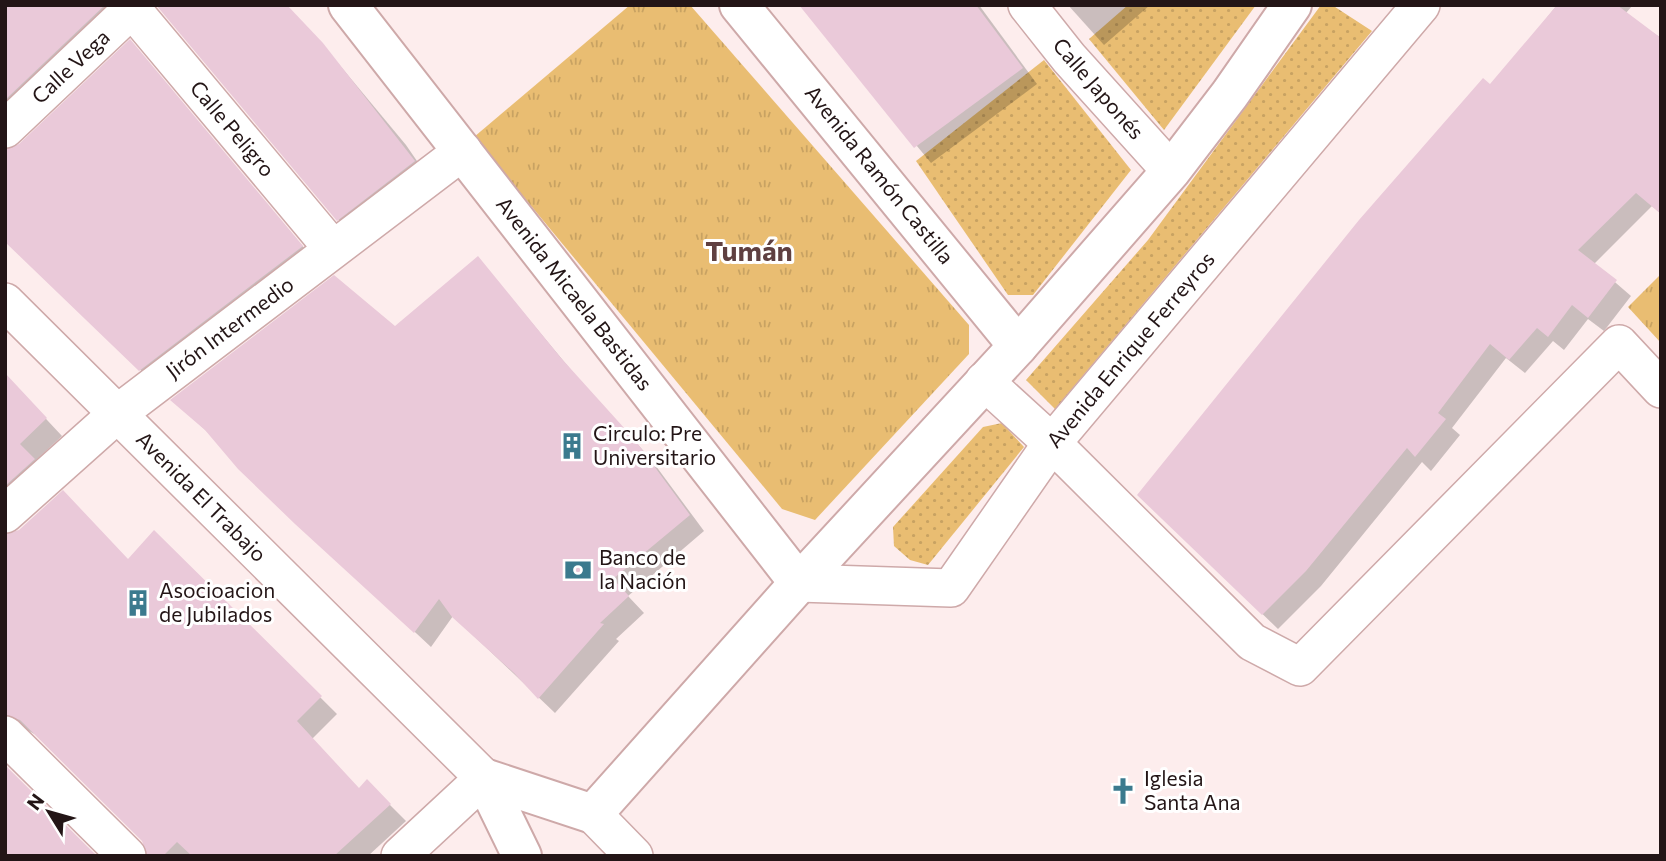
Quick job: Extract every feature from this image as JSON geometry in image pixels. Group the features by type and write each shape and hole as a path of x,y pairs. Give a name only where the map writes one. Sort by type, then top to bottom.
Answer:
{"main road":[{"name":"Avenida Micaela Bastidas","path":"348,5 799,583"},
{"name":"Avenida Ramón Castilla","path":"739,5 1018,346"},
{"path":"484,778 593,814 799,583 1018,346 1171,171 1230,94 1292,5"},
{"name":"Avenida El Trabajo","path":"484,778 522,856"}],"street":[{"name":"Calle Japonés","path":"1027,5 1069,58 1171,171"},
{"name":"Calle Vega","path":"5,129 134,7"},
{"name":"Calle Peligro","path":"134,7 333,249"},
{"name":"Avenida Enrique Ferreyros","path":"799,583 951,588 1052,443 1404,10"},
{"name":"Jirón Intermedio","path":"5,514 117,414 463,151"},
{"name":"Avenida El Trabajo","path":"5,302 484,778"},
{"path":"984,381 1052,443 1252,642 1300,667 1619,344 1661,389"},
{"path":"5,735 127,856"},
{"path":"400,856 484,778"},
{"path":"593,814 634,856"}],"green space":[{"path":"630,5 690,5 969,325 969,354 815,520 782,509 474,137"},
{"path":"1128,5 1256,5 1164,130 1089,39"},
{"path":"1321,5 1332,5 1372,31 1055,409 1026,380 1148,240"},
{"path":"1044,60 1131,170 1033,295 1008,295 916,161"},
{"path":"1661,274 1661,343 1628,307"},
{"path":"1002,423 1024,447 928,565 910,560 894,546 893,527 983,427"}],"building":[{"path":"5,5 105,5 5,100"},
{"path":"156,5 287,5 323,43 415,161 337,221"},
{"path":"799,5 976,5 1023,68 914,148"},
{"path":"1557,5 1617,5 1661,38 1661,214 1636,193 1578,250 1617,280 1588,318 1572,305 1548,337 1537,328 1509,360 1490,344 1438,413 1446,419 1415,457 1407,448 1306,571 1262,615 1137,495 1359,220 1483,78 1490,84"},
{"path":"130,39 303,246 139,371 5,242 5,149 19,144"},
{"path":"478,256 561,358 635,440 690,515 613,579 629,596 600,623 604,624 538,699 514,673 452,617 439,599 414,633 295,524 238,469 205,430 170,400 334,275 395,326"},
{"path":"5,373 47,418 20,444 35,459 5,486"},
{"path":"63,490 128,559 154,530 322,696 297,721 359,788 367,779 391,804 334,856 192,856 177,842 163,856 147,856 142,841 20,720 5,715 5,534 19,530"},
{"path":"5,765 97,856 5,856"}],"place":[{"name":"Circulo: Pre Universitario","path":"572,446"},
{"name":"Banco de la Nación","path":"578,570"},
{"name":"Asocioacion de Jubilados","path":"138,603"},
{"name":"Iglesia Santa Ana","path":"1123,791"}],"district":[{"name":"Tumán","path":"749,251"}]}
